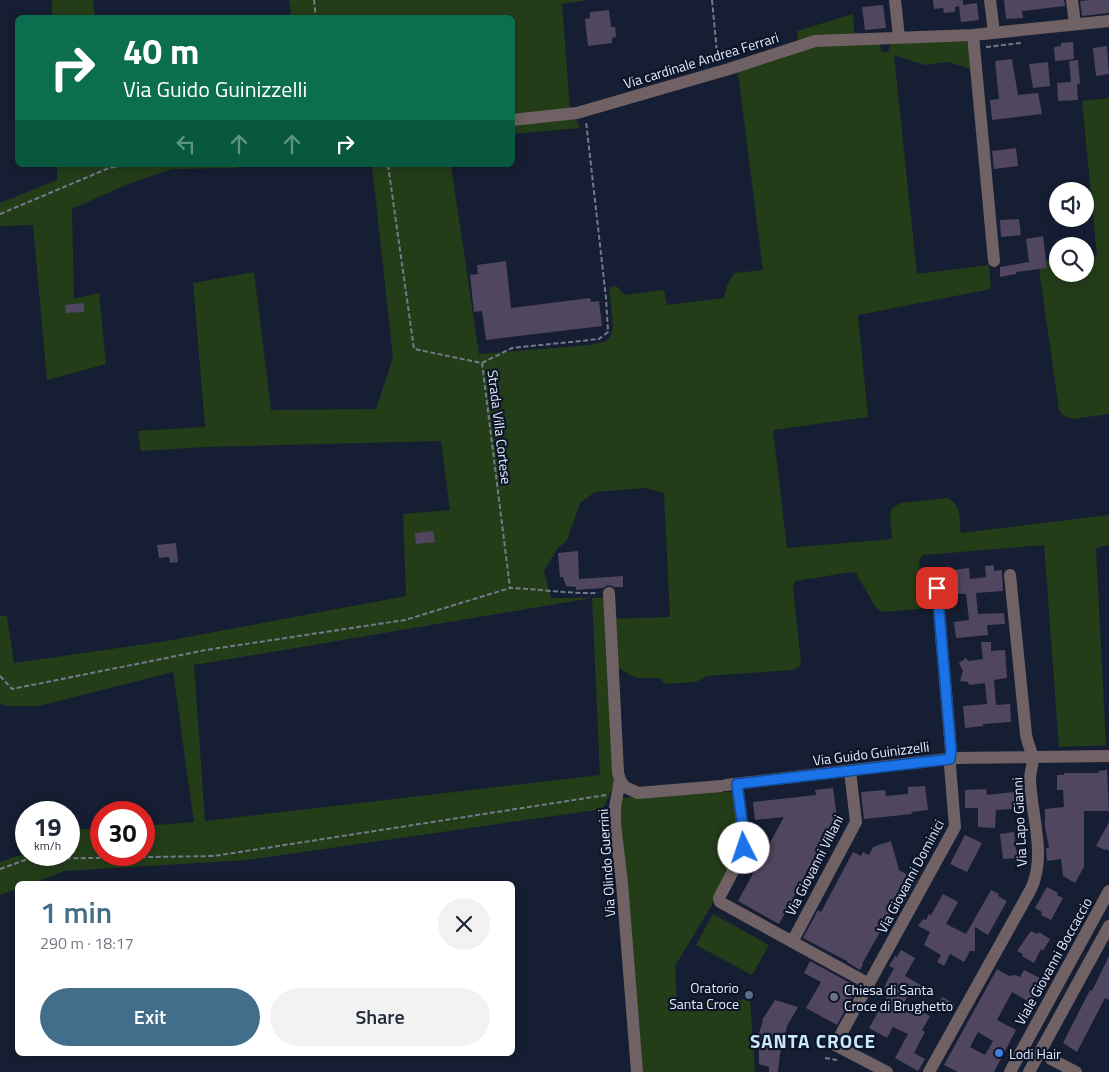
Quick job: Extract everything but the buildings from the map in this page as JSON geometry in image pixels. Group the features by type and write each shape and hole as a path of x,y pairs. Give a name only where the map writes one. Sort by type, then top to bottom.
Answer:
{"street":[{"path":"895,0 899,38"},
{"path":"990,0 994,33"},
{"path":"1072,0 1075,24"},
{"name":"Via cardinale Andrea Ferrari","path":"515,120 567,115 585,111 729,69 815,41 973,35 1109,21"},
{"path":"973,35 994,261"},
{"name":"Via Lapo Gianni","path":"929,1072 1035,879 1038,859 1030,781 1032,757 1026,734 1010,575"},
{"name":"Via Giovanni Dominici","path":"887,1072 835,1046 955,827 951,750 937,588"},
{"name":"Via Olindo Guerrini","path":"609,593 620,787 615,807 615,824 622,883 637,1072"},
{"name":"Via Guido Guinizzelli","path":"620,787 625,787 638,793 728,785 950,759 1109,756"},
{"name":"Via Giovanni Villani","path":"792,942 856,822 850,771"},
{"path":"728,785 745,846 719,898 720,902 869,984"},
{"name":"Viale Giovanni Boccaccio","path":"1010,1072 1109,891"},
{"path":"1028,1072 1109,926"},
{"path":"1052,1059 1076,1072"}],"path":[{"path":"314,0 316,15"},
{"path":"712,0 718,57 729,69"},
{"path":"982,48 1021,43"},
{"path":"482,363 512,348 599,339 608,332 606,298 585,111"},
{"path":"0,214 114,167"},
{"name":"Strada Villa Cortese","path":"388,167 414,348 482,363 510,588"},
{"path":"0,676 12,689 206,650 405,620 510,588 577,593 609,593"},
{"path":"0,869 28,859 214,856 620,787"},
{"path":"825,1058 840,1060"}],"green space":[{"path":"52,0 93,0 95,15 52,15"},
{"path":"289,0 589,0 562,4 570,108 580,128 515,134 515,15 291,15"},
{"path":"853,14 855,43 880,44 881,52 889,52 890,42 967,41 974,70 948,62 925,65 894,56 917,274 989,265 991,289 858,315 868,417 773,430 787,548 892,539 890,515 892,508 901,503 948,498 958,509 961,533 1109,515 1109,545 1096,548 1106,745 1059,747 1044,545 923,555 919,564 924,606 919,609 882,612 876,608 856,573 852,572 795,581 793,587 801,662 799,667 792,670 706,676 696,682 666,684 659,678 636,678 612,665 615,783 603,809 247,860 155,866 155,825 194,822 173,672 39,706 8,706 0,704 0,616 7,616 14,663 167,641 406,596 403,514 450,510 441,441 205,447 141,451 138,431 205,427 193,283 254,272 271,410 376,409 393,358 372,167 451,167 479,354 590,345 604,342 610,338 613,326 609,287 616,286 625,295 664,290 667,305 724,298 728,285 735,273 763,270 738,69 799,49 797,31","holes":["646,488 664,493 670,617 607,619 605,598 551,598 544,571 557,549 567,540 580,503 595,492","592,598 600,775 205,821 194,665"]},
{"path":"1109,98 1109,414 1072,419 1064,416 1059,410 1039,269 1047,268 1046,261 1049,261 1049,282 1094,282 1094,256 1097,256 1094,225 1094,182 1090,182 1082,101"},
{"path":"57,167 240,167 172,169 128,184 72,209 74,299 99,293 106,364 47,380 33,225 0,226 0,203 57,180"},
{"path":"721,790 722,792 732,792 742,851 739,860 675,966 677,1004 750,999 755,1072 640,1072 617,815 620,798"},
{"path":"80,829 90,829 90,866 148,866 65,871 39,881 15,881 15,890 0,895 0,862 15,857 15,866 80,866"},
{"path":"713,914 769,945 752,975 696,945"}],"place":[{"name":"Oratorio Santa Croce","path":"749,995"},
{"name":"Chiesa di Santa Croce di Brughetto","path":"834,997"},
{"name":"Lodi Hair","path":"999,1053"}],"district":[{"name":"SANTA CROCE","path":"813,1040"}],"route":[{"path":"744,848 745,843 737,784 950,759 951,750 937,588"}]}
